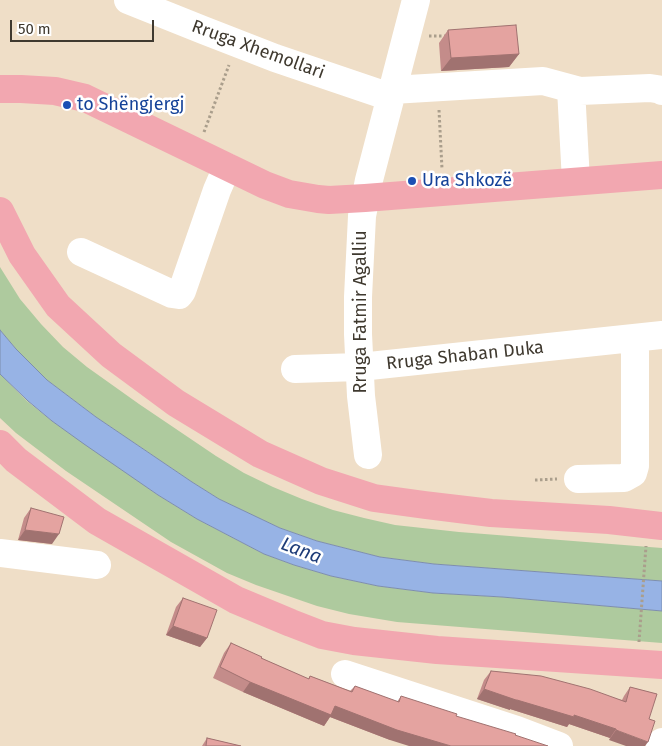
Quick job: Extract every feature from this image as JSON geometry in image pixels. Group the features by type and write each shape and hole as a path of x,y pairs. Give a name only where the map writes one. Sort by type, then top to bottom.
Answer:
{"main road":[{"path":"0,89 56,91 85,98 265,185 288,194 329,200 662,175"},
{"path":"0,210 22,255 58,306 111,355 176,403 260,454 321,481 374,498 491,512 609,520 654,535"},
{"path":"0,444 16,460 97,521 236,600 322,635 354,642 437,650 662,665"}],"street":[{"name":"Rruga Xhemollari","path":"128,0 275,58 391,94"},
{"path":"365,198 416,0"},
{"path":"391,94 438,87 543,82 580,91 650,88 662,91"},
{"path":"571,89 576,181"},
{"path":"82,252 179,296 227,167"},
{"name":"Rruga Fatmir Agalliu","path":"365,198 362,216 358,297 361,396 368,455"},
{"name":"Rruga Shaban Duka","path":"295,369 360,367 662,335"},
{"path":"578,479 624,478 633,473 635,466 635,338"},
{"path":"0,553 97,565"},
{"path":"345,674 517,730 559,746"},
{"path":"660,746 662,742"}],"path":[{"path":"406,37 453,36"},
{"path":"202,136 237,43"},
{"path":"438,87 442,172"},
{"path":"639,641 654,535"}],"green space":[{"path":"0,267 20,299 41,324 63,347 87,367 216,456 244,473 273,487 333,510 395,525 662,548 662,581 434,564 380,557 317,541 280,528 248,513 219,499 192,482 96,417 47,380 0,330"},
{"path":"0,374 27,401 52,421 158,495 197,519 264,554 331,576 378,586 433,593 662,611 662,643 397,622 349,614 317,606 256,585 227,573 171,542 66,471 16,433 0,418"}],"water":[{"name":"Lana","path":"0,330 47,380 96,417 219,499 280,528 317,541 380,557 434,564 662,581 662,611 433,593 378,586 331,576 264,554 197,519 158,495 52,421 28,401 0,374"}],"building":[{"path":"516,25 519,54 451,58 448,30"},
{"path":"31,508 64,517 59,534 25,530"},
{"path":"183,598 217,610 207,638 173,626"},
{"path":"231,643 309,679 310,676 352,692 355,686 399,702 401,696 548,746 451,746 397,730 335,706 331,715 250,682 220,667"},
{"path":"491,671 541,676 590,689 626,702 630,687 657,694 649,719 655,721 648,742 574,715 574,717 484,689"},
{"path":"207,738 241,746 206,746"}],"place":[{"name":"to Shëngjergj","path":"67,105"},
{"name":"Ura Shkozë","path":"412,181"}]}
